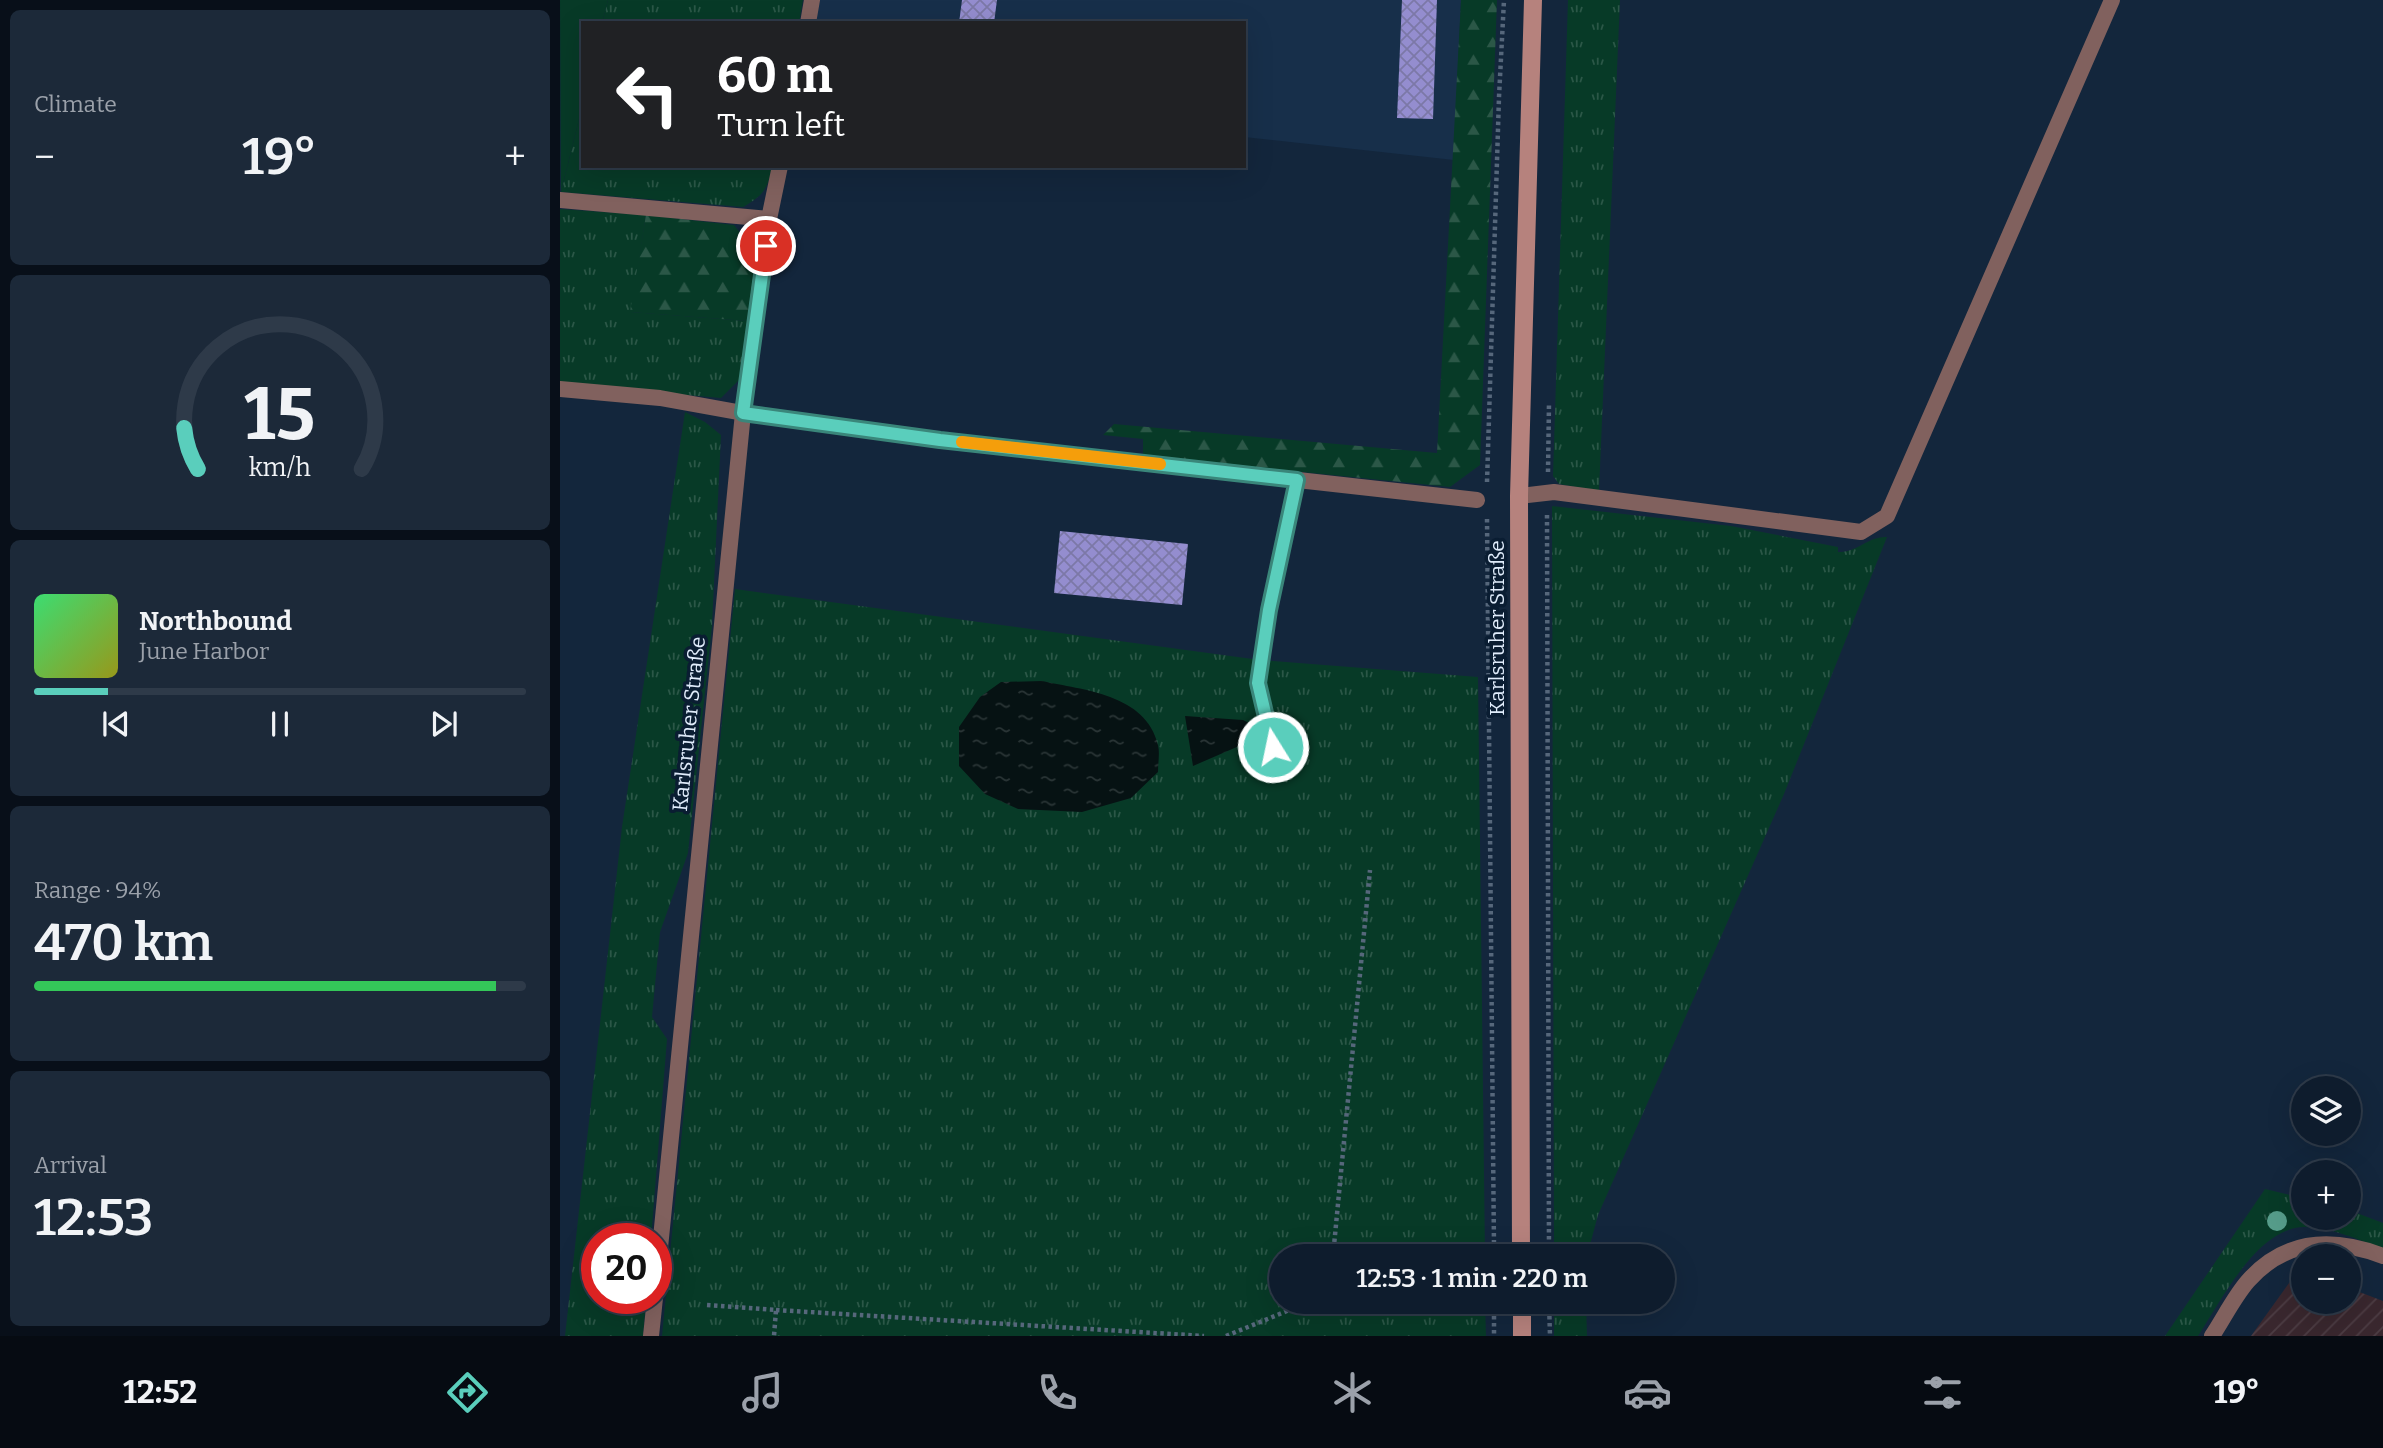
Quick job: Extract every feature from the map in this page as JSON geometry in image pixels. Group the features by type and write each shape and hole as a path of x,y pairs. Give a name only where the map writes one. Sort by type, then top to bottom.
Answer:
{"main road":[{"name":"Karlsruher Straße","path":"1521,1244 1519,496 1533,0"},
{"path":"1522,1314 1522,1336"}],"lane":[{"path":"808,21 812,0"},
{"path":"1519,496 1554,492 1861,531 1887,516 2112,0"},
{"name":"Karlsruher Straße","path":"662,1223 743,413 769,219 780,168"},
{"path":"560,200 769,219"},
{"path":"560,389 660,398 743,413 940,440 1297,480 1482,494"},
{"path":"1273,747 1258,683 1269,610 1297,480"},
{"path":"2212,1336 2247,1282 2272,1258 2302,1245 2337,1244 2383,1256"},
{"path":"652,1336 654,1314"}],"path":[{"path":"1482,494 1504,0"},
{"path":"1549,397 1549,1244"},
{"path":"1487,515 1494,1244"},
{"path":"1334,1244 1370,870"},
{"path":"707,1305 1204,1336"},
{"path":"775,1336 776,1310"},
{"path":"1226,1336 1280,1314"},
{"path":"1494,1314 1494,1336"},
{"path":"1549,1314 1550,1336"}],"shaded area":[{"path":"820,0 1461,0 1454,160 1246,137 1246,21 815,21"},
{"path":"2291,1280 2291,1314 2361,1314 2361,1293 2383,1301 2383,1336 2251,1336"}],"green space":[{"path":"560,0 608,0 603,21 581,21 581,111 561,192"},
{"path":"608,0 803,0 799,21 603,21"},
{"path":"1461,0 1497,0 1480,465 1450,487 1143,456 1143,439 1103,435 1114,424 1437,453"},
{"path":"1568,0 1620,0 1599,491 1559,484 1553,476"},
{"path":"581,111 581,168 772,168 769,181 760,195 743,207 561,192"},
{"path":"560,209 646,215 631,312 747,321 740,379 721,398 560,384"},
{"path":"646,215 734,225 758,255 747,321 630,312"},
{"path":"685,412 705,422 721,435 712,626 688,853 660,932 652,1017 667,1039 652,1223 581,1223 581,1314 645,1314 643,1336 565,1336 622,827"},
{"path":"1552,506 1731,526 1838,547 1838,552 1852,550 1874,539 1887,537 1784,794 1598,1215 1590,1244 1554,1244"},
{"path":"735,589 1260,660 1478,677 1485,1244 1269,1244 1269,1314 1485,1314 1486,1336 662,1336 664,1314 672,1314 672,1234"},
{"path":"2265,1189 2291,1195 2291,1230 2271,1240 2256,1253 2229,1286 2198,1336 2165,1336"},
{"path":"2361,1215 2383,1223 2383,1249 2328,1230 2361,1230"},
{"path":"1554,1314 1586,1314 1587,1336 1554,1336"}],"water":[{"path":"1042,681 1111,697 1141,715 1151,728 1158,745 1158,772 1131,798 1082,812 1018,809 985,794 959,766 959,727 980,697 1001,682"},
{"path":"1185,716 1243,720 1253,725 1255,734 1246,743 1193,766"}],"building":[{"path":"962,0 997,0 994,21 959,21"},
{"path":"1402,0 1437,0 1433,119 1397,118"},
{"path":"1060,531 1188,544 1182,605 1054,593"}],"slow traffic":[{"path":"962,442 1160,464"}],"route":[{"path":"766,246 743,413 940,440 1297,480 1269,610 1258,683 1273,747"}]}
